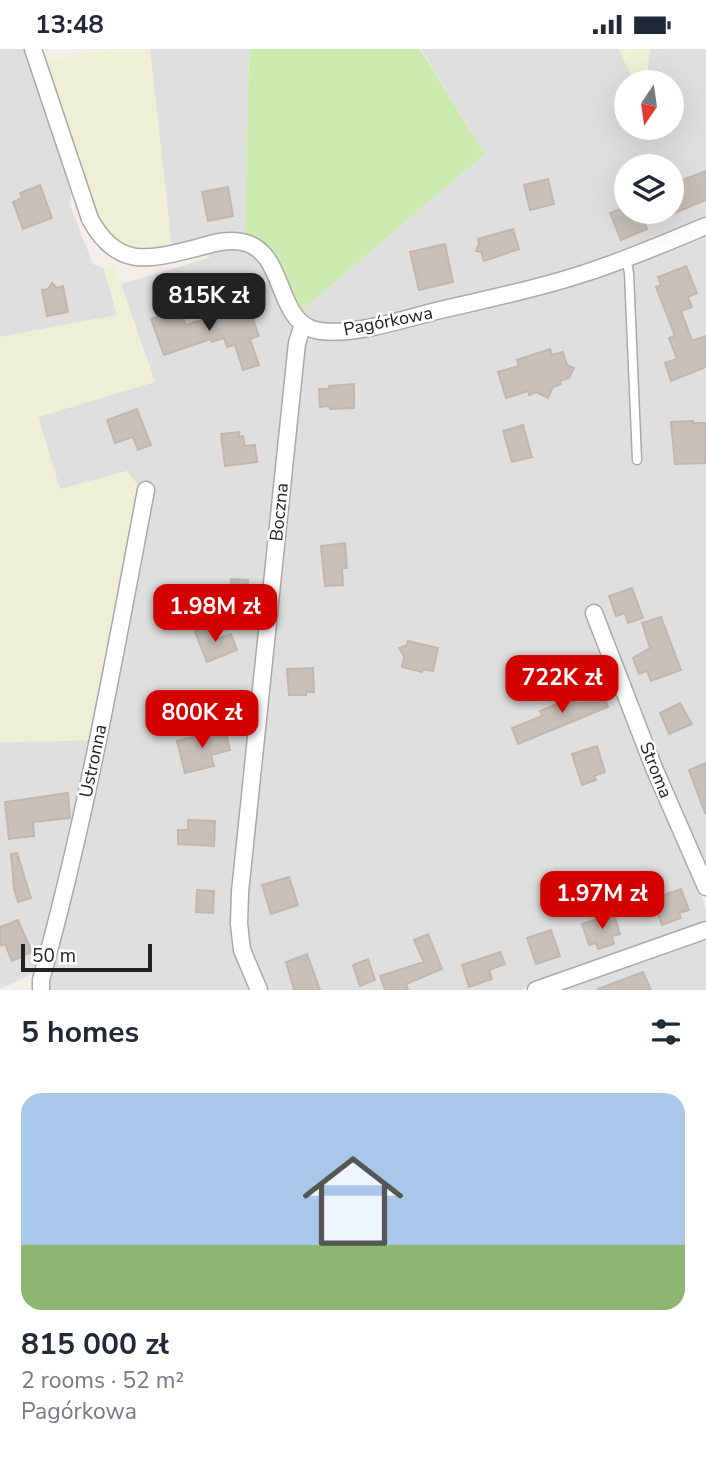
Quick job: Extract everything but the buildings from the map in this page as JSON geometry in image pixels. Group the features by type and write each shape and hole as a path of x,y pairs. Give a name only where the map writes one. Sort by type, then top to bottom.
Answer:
{"street":[{"path":"33,49 90,219 100,237 113,248 128,255 145,258 226,240 253,245 273,268 294,313 303,324"},
{"name":"Pagórkowa","path":"303,324 327,332 386,324 580,275 706,226"},
{"name":"Boczna","path":"259,990 242,950 239,924 240,892 297,343 303,324"},
{"name":"Ustronna","path":"41,990 105,701 146,490"},
{"name":"Stroma","path":"594,613 654,768 706,887"},
{"path":"536,990 706,930"}],"lane":[{"path":"626,258 629,273 637,460"}],"shaded area":[{"path":"0,49 28,49 74,188 69,203 93,264 104,269 117,315 0,337"},
{"path":"150,49 249,49 245,235 230,233 172,248"},
{"path":"421,49 619,49 629,70 614,70 614,140 684,140 684,70 647,70 650,49 706,49 706,221 578,270 387,316 324,325 308,319 301,311 485,154"},
{"path":"706,232 706,876 594,606 587,608 706,908 706,923 520,990 265,990 247,948 244,923 303,343 311,338 348,335"},
{"path":"232,247 245,249 256,257 286,308 293,334 235,893 252,990 46,990 103,743 154,482 140,488 127,471 60,490 38,416 155,382 121,284 209,258 209,252"},
{"path":"89,740 39,971 0,989 0,742"},
{"path":"706,933 706,990 548,990"}],"green space":[{"path":"112,49 150,49 172,248 139,251 124,247 110,238 92,209 42,61"},
{"path":"249,49 420,49 485,154 301,311 245,235"},
{"path":"619,49 650,49 647,70 629,70"},
{"path":"113,263 155,382 38,417 60,489 127,471 140,488 102,688 89,740 0,742 0,337 117,315 104,269"}]}
